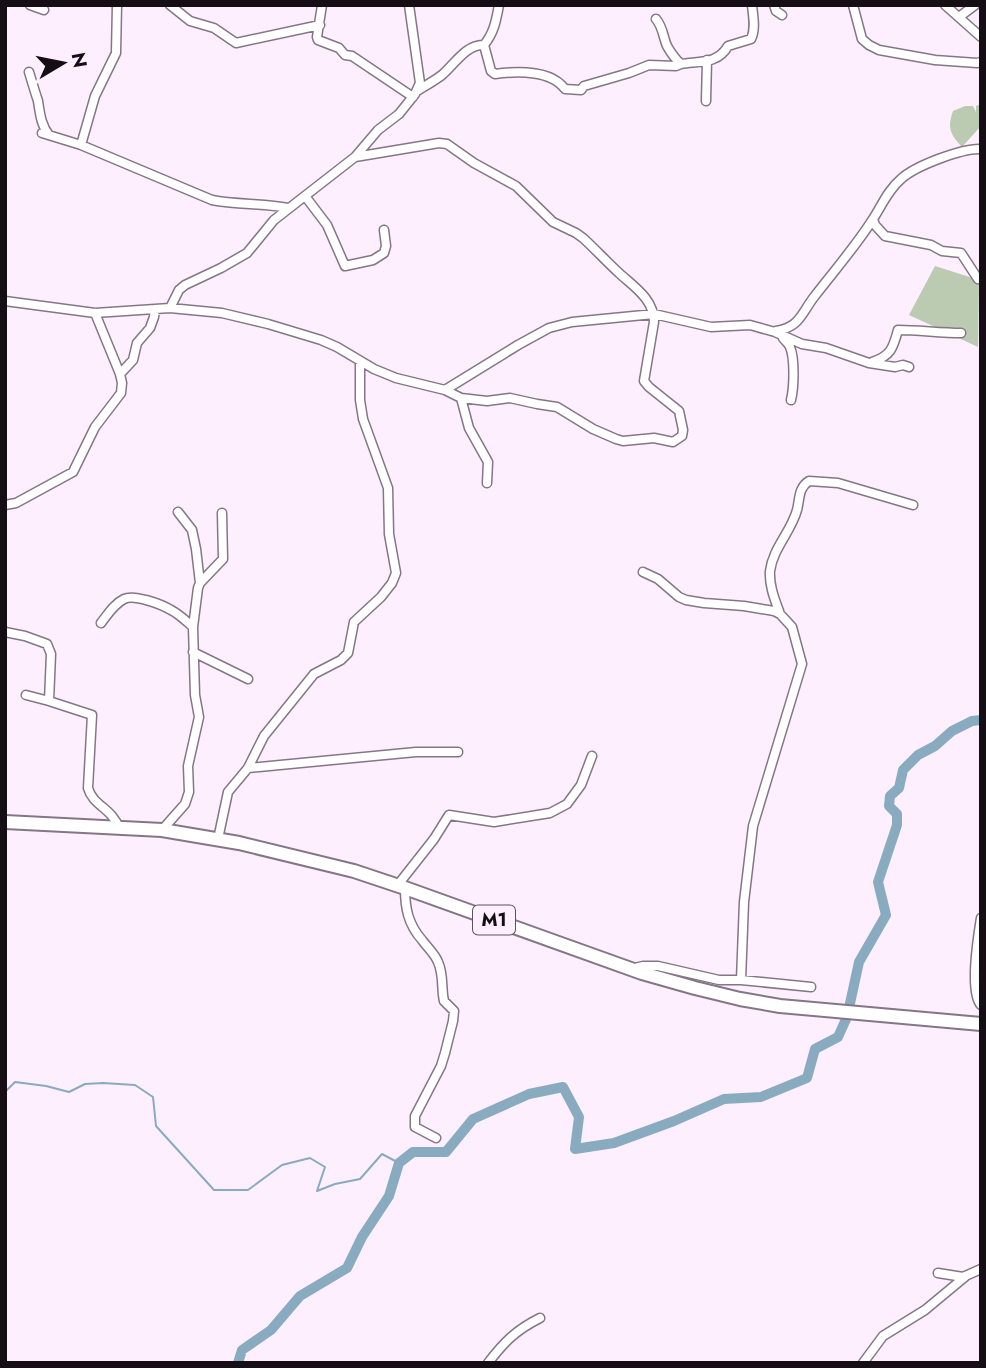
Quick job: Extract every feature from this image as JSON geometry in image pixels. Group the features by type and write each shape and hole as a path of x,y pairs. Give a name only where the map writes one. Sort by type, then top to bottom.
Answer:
{"highway":[{"name":"M1","path":"5,822 162,830 239,843 354,871 631,969 740,999 780,1006 981,1024"}],"street":[{"path":"30,5 44,10"},
{"path":"81,145 101,80 116,52 117,5"},
{"path":"170,5 190,21 214,28 236,43 320,25"},
{"path":"322,5 318,40 339,48 345,55 415,94"},
{"path":"409,5 419,78 415,94"},
{"path":"170,308 179,290 247,253 274,220 355,157 415,94 441,76 466,52 478,45 484,45 496,25 499,5"},
{"path":"484,45 491,71 495,74 530,72 559,80 565,89 581,90 584,86 649,65 676,66 719,57 732,44 751,39 754,20 752,5"},
{"path":"774,5 776,11 782,15"},
{"path":"853,5 862,38 869,46 935,60 981,62"},
{"path":"945,5 981,37"},
{"path":"959,17 975,5"},
{"path":"656,19 666,44 681,64"},
{"path":"706,101 707,60"},
{"path":"29,72 46,134 81,145 212,200 271,204 288,208"},
{"path":"5,302 95,313 170,308 222,313 321,340 396,378 445,390 461,398 487,401 510,398 557,407 593,429 623,441 654,438 673,442 682,436 679,411 644,382 654,314 640,291 583,238 553,222 516,186 474,163 447,144 439,143 355,157"},
{"path":"775,332 789,329 798,321 873,219 889,191 902,178 915,169 966,149 981,149"},
{"path":"306,196 327,225 345,266 373,260 384,253 384,230"},
{"path":"873,219 885,236 931,245 942,251 961,253 978,279"},
{"path":"120,374 133,360 137,344 150,328 155,309"},
{"path":"5,505 16,503 73,472 95,427 121,393 120,374 95,313"},
{"path":"445,390 549,328 572,322 654,314 711,327 751,325 802,344 826,348 869,363 909,366"},
{"path":"869,363 887,355 898,330 961,333"},
{"path":"775,332 790,345 793,367 791,400"},
{"path":"218,839 228,792 248,768 264,736 314,674 341,660 348,653 354,622 392,583 396,573 388,534 388,488 363,419 360,361"},
{"path":"461,398 469,428 488,462 487,482"},
{"path":"780,614 771,586 770,572 774,556 793,523 802,485 808,481 838,483 913,505"},
{"path":"162,830 185,804 189,792 188,766 199,717 195,695 193,627 200,583 192,530 178,512"},
{"path":"200,583 223,559 222,513"},
{"path":"643,572 658,579 686,600 744,606 780,614 792,627 802,664 752,826 744,902 741,980"},
{"path":"102,623 113,607 127,597 171,610 193,627"},
{"path":"5,632 47,644 51,654 49,701"},
{"path":"193,652 248,679"},
{"path":"26,695 92,715 88,788 94,800 113,815 119,828"},
{"path":"248,768 416,752 458,752"},
{"path":"436,1138 415,1127 415,1116 441,1066 454,1011 444,1001 443,980 436,958 409,920 401,887 449,815 494,822 550,813 567,804 581,785 592,755"},
{"path":"981,918 975,983 976,999 981,1005"},
{"path":"631,969 658,965 719,980 811,987"},
{"path":"863,1363 883,1336 925,1310 966,1276 981,1269"},
{"path":"938,1273 955,1277 966,1276"},
{"path":"488,1363 504,1342 524,1326 540,1318"}],"green space":[{"path":"981,104 981,126 962,147 951,130 953,111 973,106 976,112 976,106"},
{"path":"935,266 979,280 978,347 909,315"}],"waterway":[{"path":"849,1008 859,962 886,915 878,882 897,825 897,814 889,806 890,796 899,788 903,770 918,755 935,746 952,731 972,721 981,720"},
{"path":"238,1363 242,1350 271,1330 300,1296 347,1268 362,1237 389,1196 399,1163 413,1152 446,1152 473,1119 529,1094 563,1087 579,1117 575,1149 614,1143 724,1099 761,1097 807,1078 815,1049 838,1037 847,1017"},
{"path":"5,1092 15,1082 69,1092 85,1084 135,1085 153,1097 156,1126 214,1190 248,1190 282,1165 310,1158 325,1167 317,1191 360,1179 382,1154 399,1163"}]}
